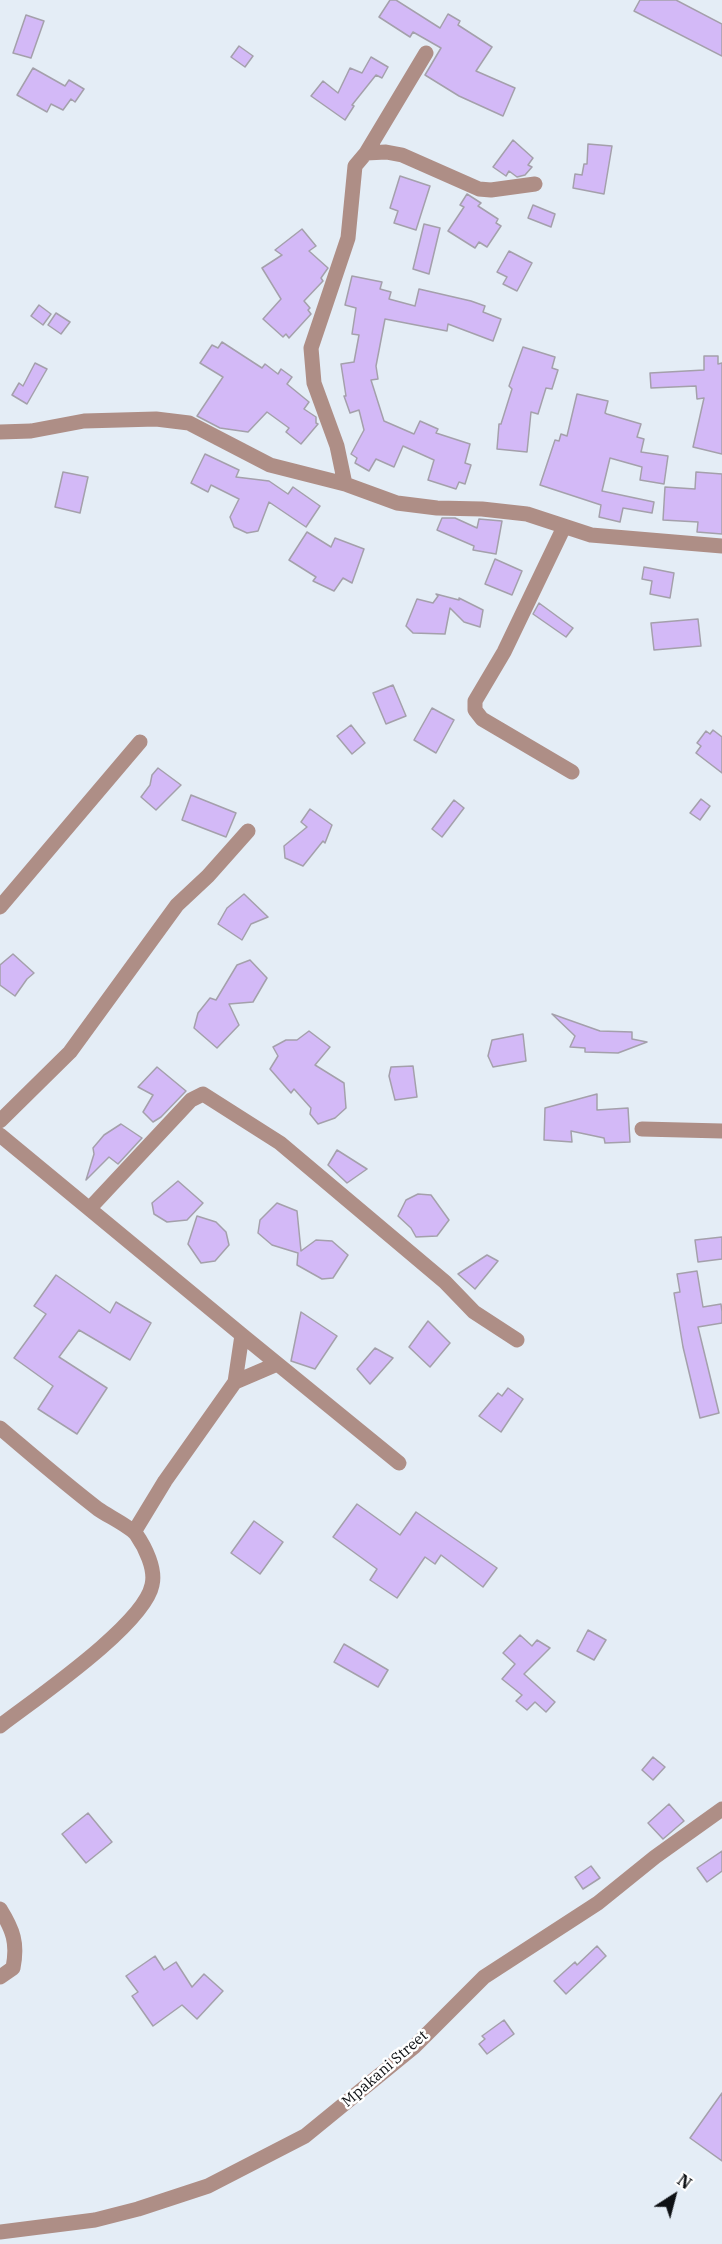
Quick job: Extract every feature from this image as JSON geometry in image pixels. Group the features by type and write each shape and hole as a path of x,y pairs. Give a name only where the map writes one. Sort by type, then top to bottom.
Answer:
{"street":[{"path":"345,484 337,446 314,383 311,348 348,238 355,166 366,153 426,53"},
{"path":"366,153 402,154 479,189 491,190 535,184"},
{"path":"0,432 31,431 84,421 156,419 189,423 270,465 345,484 397,503 527,514 591,535 722,546"},
{"path":"564,527 504,652 475,701 475,710 482,719 572,772"},
{"path":"0,907 140,742"},
{"path":"0,1121 70,1052 177,905 208,876 248,831"},
{"path":"90,1208 191,1100 202,1094 280,1143 445,1282 474,1312 517,1340"},
{"path":"642,1129 722,1131"},
{"path":"0,1135 399,1463"},
{"path":"134,1532 165,1481 235,1382 242,1335"},
{"path":"235,1382 277,1364"},
{"path":"0,1428 61,1480 110,1518 134,1532 146,1552 153,1576 152,1587 145,1601 100,1650 0,1726"},
{"name":"Mpakani Street","path":"0,2232 95,2220 138,2209 208,2186 305,2136 414,2047 484,1977 598,1903 655,1857 722,1809"},
{"path":"0,1909 9,1925 16,1949 13,1968 0,1977"}],"building":[{"path":"390,0 396,0 440,28 448,14 460,21 458,25 492,47 476,71 515,88 503,116 459,96 425,75 441,48 413,32 410,37 379,17"},
{"path":"640,0 676,0 722,24 722,56 634,11"},
{"path":"26,15 44,21 31,58 13,53"},
{"path":"239,46 253,56 245,67 231,57"},
{"path":"371,57 388,67 382,78 376,75 352,105 354,106 345,120 311,96 323,81 338,93 350,68 362,73"},
{"path":"33,68 65,86 69,80 84,89 75,102 71,99 63,110 51,104 47,112 17,95"},
{"path":"513,140 533,158 528,165 532,167 525,175 517,177 509,171 506,176 493,167"},
{"path":"588,144 612,146 604,194 573,188 575,174 582,175 584,164 587,164"},
{"path":"400,176 430,186 416,230 394,223 398,211 390,208"},
{"path":"467,194 481,203 478,206 498,219 496,223 501,226 487,247 479,242 475,248 448,231 464,207 460,205"},
{"path":"533,205 555,214 551,227 528,218"},
{"path":"424,224 440,228 429,274 413,269"},
{"path":"302,229 316,246 309,251 328,268 321,278 323,281 304,301 310,308 308,310 311,314 289,338 286,334 283,337 263,319 281,299 262,268 282,255 275,250"},
{"path":"509,251 532,263 517,291 503,284 507,277 497,272"},
{"path":"352,276 382,282 380,289 391,292 389,299 415,306 419,289 485,306 483,312 501,319 493,341 448,324 447,331 385,319 376,366 378,379 371,380 384,421 414,434 420,421 438,429 436,433 470,444 465,463 471,465 465,484 459,482 456,489 428,480 434,460 403,446 394,467 376,459 369,471 355,463 357,458 351,454 364,430 359,410 350,413 344,396 346,396 341,364 354,362 359,335 352,334 356,308 345,305"},
{"path":"39,305 51,314 43,325 31,316"},
{"path":"56,313 70,322 61,334 48,325"},
{"path":"222,342 262,368 265,364 278,374 281,369 292,377 287,384 309,402 304,409 316,417 318,424 301,444 286,432 289,428 267,412 248,432 220,428 197,416 223,377 200,363 212,345 218,348"},
{"path":"523,347 555,357 552,368 558,370 552,389 546,388 538,414 531,412 527,452 497,449 499,424 501,424 512,389 509,386"},
{"path":"704,356 718,356 718,364 722,363 722,454 693,447 704,398 697,399 696,386 651,388 650,373 704,370"},
{"path":"35,363 47,369 27,404 12,395 19,383 23,386"},
{"path":"577,394 608,401 605,413 641,424 637,437 644,439 641,452 668,456 664,484 640,480 642,467 610,458 602,491 654,502 652,513 623,508 620,522 599,517 601,505 540,485 555,440 559,441 561,434 567,436"},
{"path":"205,454 239,470 236,477 269,481 288,494 293,487 320,506 306,527 269,502 258,531 247,533 234,527 230,517 239,499 211,485 208,492 191,483"},
{"path":"63,472 88,477 80,513 55,507"},
{"path":"696,472 722,474 722,534 697,532 698,522 663,520 665,487 695,489"},
{"path":"442,518 455,518 477,528 479,519 502,521 496,554 473,550 474,546 437,530"},
{"path":"307,532 331,547 335,538 364,549 352,583 343,578 334,591 313,581 316,577 289,560"},
{"path":"495,559 522,571 512,595 485,584"},
{"path":"644,567 674,573 670,598 650,594 652,581 642,579"},
{"path":"436,594 459,600 459,598 483,610 480,627 464,622 450,608 445,634 413,633 406,626 417,599 433,603 438,596"},
{"path":"539,603 573,628 566,637 533,614"},
{"path":"698,619 701,646 654,650 651,623"},
{"path":"393,685 406,716 386,724 373,693"},
{"path":"432,708 454,720 436,753 414,740"},
{"path":"351,725 365,743 352,754 337,736"},
{"path":"713,730 722,737 722,773 696,753 701,746 697,743 706,731 710,734"},
{"path":"158,768 181,785 156,810 141,797"},
{"path":"191,795 236,813 226,837 182,820"},
{"path":"701,799 710,806 700,820 690,813"},
{"path":"454,800 464,808 442,837 432,829"},
{"path":"310,809 332,825 325,843 323,841 303,866 285,858 284,846 307,827 301,822"},
{"path":"244,894 268,917 251,924 242,940 218,924 227,908"},
{"path":"13,954 34,973 15,996 0,985 0,965"},
{"path":"250,960 267,978 253,1002 229,1004 239,1025 217,1048 194,1028 198,1013 210,998 216,1000 237,965"},
{"path":"552,1014 600,1031 632,1032 632,1039 647,1042 618,1053 585,1052 585,1048 570,1047 575,1036"},
{"path":"309,1031 330,1047 315,1065 344,1083 346,1108 335,1118 318,1124 310,1114 311,1108 294,1089 291,1093 270,1069 278,1056 273,1047 286,1040 297,1040"},
{"path":"523,1034 526,1061 493,1067 488,1056 492,1040"},
{"path":"413,1066 417,1097 395,1100 389,1076 391,1067"},
{"path":"157,1067 186,1091 161,1117 153,1122 143,1112 153,1095 138,1087"},
{"path":"597,1094 597,1110 628,1108 630,1142 605,1143 604,1138 571,1131 572,1142 544,1140 545,1108"},
{"path":"121,1124 142,1138 118,1164 109,1157 86,1180 94,1154 93,1148 104,1135"},
{"path":"337,1150 367,1169 347,1183 328,1165"},
{"path":"178,1181 203,1203 187,1220 167,1222 154,1214 152,1203"},
{"path":"418,1194 431,1195 449,1220 437,1236 416,1237 411,1228 398,1216 406,1200"},
{"path":"277,1203 297,1211 301,1251 316,1240 332,1241 348,1255 333,1278 322,1279 297,1265 298,1253 272,1245 258,1233 260,1220"},
{"path":"197,1216 216,1222 226,1232 229,1245 215,1261 201,1263 188,1244"},
{"path":"722,1237 722,1259 698,1262 695,1240"},
{"path":"487,1255 498,1261 475,1289 458,1274"},
{"path":"697,1271 703,1307 721,1304 722,1312 722,1323 698,1327 719,1413 700,1418 683,1347 674,1293 680,1292 677,1274"},
{"path":"56,1275 110,1313 116,1302 151,1323 130,1360 79,1330 59,1357 107,1388 77,1434 38,1409 53,1386 14,1358 46,1314 34,1306"},
{"path":"301,1312 337,1336 315,1369 291,1361"},
{"path":"428,1321 450,1343 430,1367 409,1347"},
{"path":"375,1348 393,1358 370,1384 357,1369"},
{"path":"508,1388 523,1399 501,1432 479,1416 498,1393 502,1396"},
{"path":"357,1504 400,1535 416,1512 497,1568 483,1587 441,1555 435,1564 425,1557 397,1598 370,1580 377,1569 333,1537"},
{"path":"254,1521 283,1542 260,1574 231,1553"},
{"path":"588,1630 606,1640 594,1660 577,1651"},
{"path":"520,1635 532,1646 537,1640 550,1648 524,1674 555,1702 546,1712 535,1702 527,1710 516,1701 522,1695 502,1679 515,1664 503,1653"},
{"path":"344,1644 388,1670 378,1687 334,1662"},
{"path":"653,1757 665,1767 653,1780 642,1770"},
{"path":"669,1804 684,1821 663,1839 648,1823"},
{"path":"88,1813 112,1842 86,1863 62,1834"},
{"path":"722,1851 722,1871 707,1882 697,1868"},
{"path":"591,1866 600,1878 583,1889 575,1877"},
{"path":"597,1946 606,1956 566,1994 554,1981 575,1962 577,1965"},
{"path":"155,1956 164,1970 176,1962 192,1987 204,1974 223,1991 197,2019 182,2005 153,2026 132,1996 138,1992 126,1976"},
{"path":"504,2020 514,2034 487,2054 479,2044 485,2039 482,2036"},
{"path":"722,2093 722,2161 690,2138"}]}
